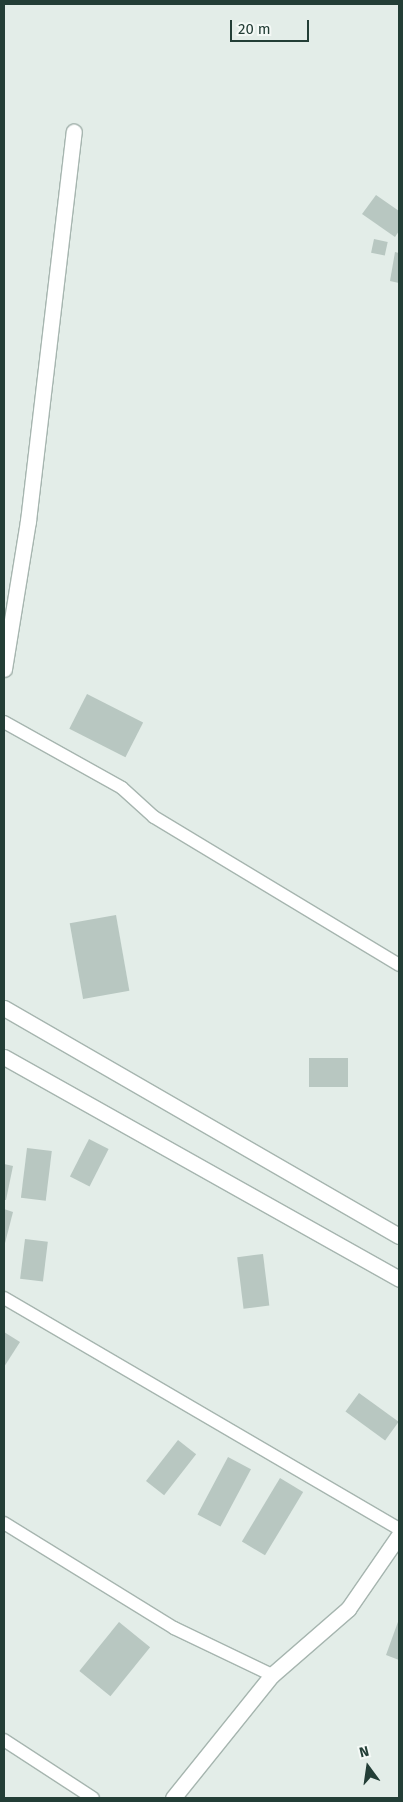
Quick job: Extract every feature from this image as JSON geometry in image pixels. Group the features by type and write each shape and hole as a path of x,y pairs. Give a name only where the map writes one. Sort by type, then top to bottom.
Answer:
{"main road":[{"path":"4,669 28,521 74,132"},
{"path":"4,1008 399,1236"},
{"path":"4,1057 399,1279"},
{"path":"173,1798 272,1675 348,1609 399,1535"}],"lane":[{"path":"4,722 122,788 154,817 399,965"},
{"path":"4,1298 399,1529"},
{"path":"4,1523 174,1628 272,1675"},
{"path":"4,1740 93,1798"}],"building":[{"path":"376,195 399,211 399,231 395,237 362,214"},
{"path":"374,239 388,242 385,256 371,253"},
{"path":"395,252 399,253 399,283 390,281"},
{"path":"87,694 143,723 125,757 69,729"},
{"path":"116,915 129,991 83,999 70,923"},
{"path":"309,1058 348,1058 348,1087 309,1087"},
{"path":"89,1139 109,1149 90,1186 70,1176"},
{"path":"27,1148 52,1151 46,1201 21,1198"},
{"path":"4,1164 13,1166 6,1200 4,1200"},
{"path":"4,1209 13,1212 4,1247"},
{"path":"25,1239 48,1242 43,1282 20,1279"},
{"path":"263,1254 269,1306 244,1309 237,1257"},
{"path":"4,1332 20,1342 4,1367"},
{"path":"359,1393 399,1422 385,1440 345,1412"},
{"path":"178,1440 196,1454 164,1495 146,1481"},
{"path":"228,1457 251,1469 220,1527 197,1514"},
{"path":"280,1478 303,1492 265,1555 242,1541"},
{"path":"399,1619 399,1660 386,1655"},
{"path":"119,1622 150,1647 110,1696 79,1671"}]}
